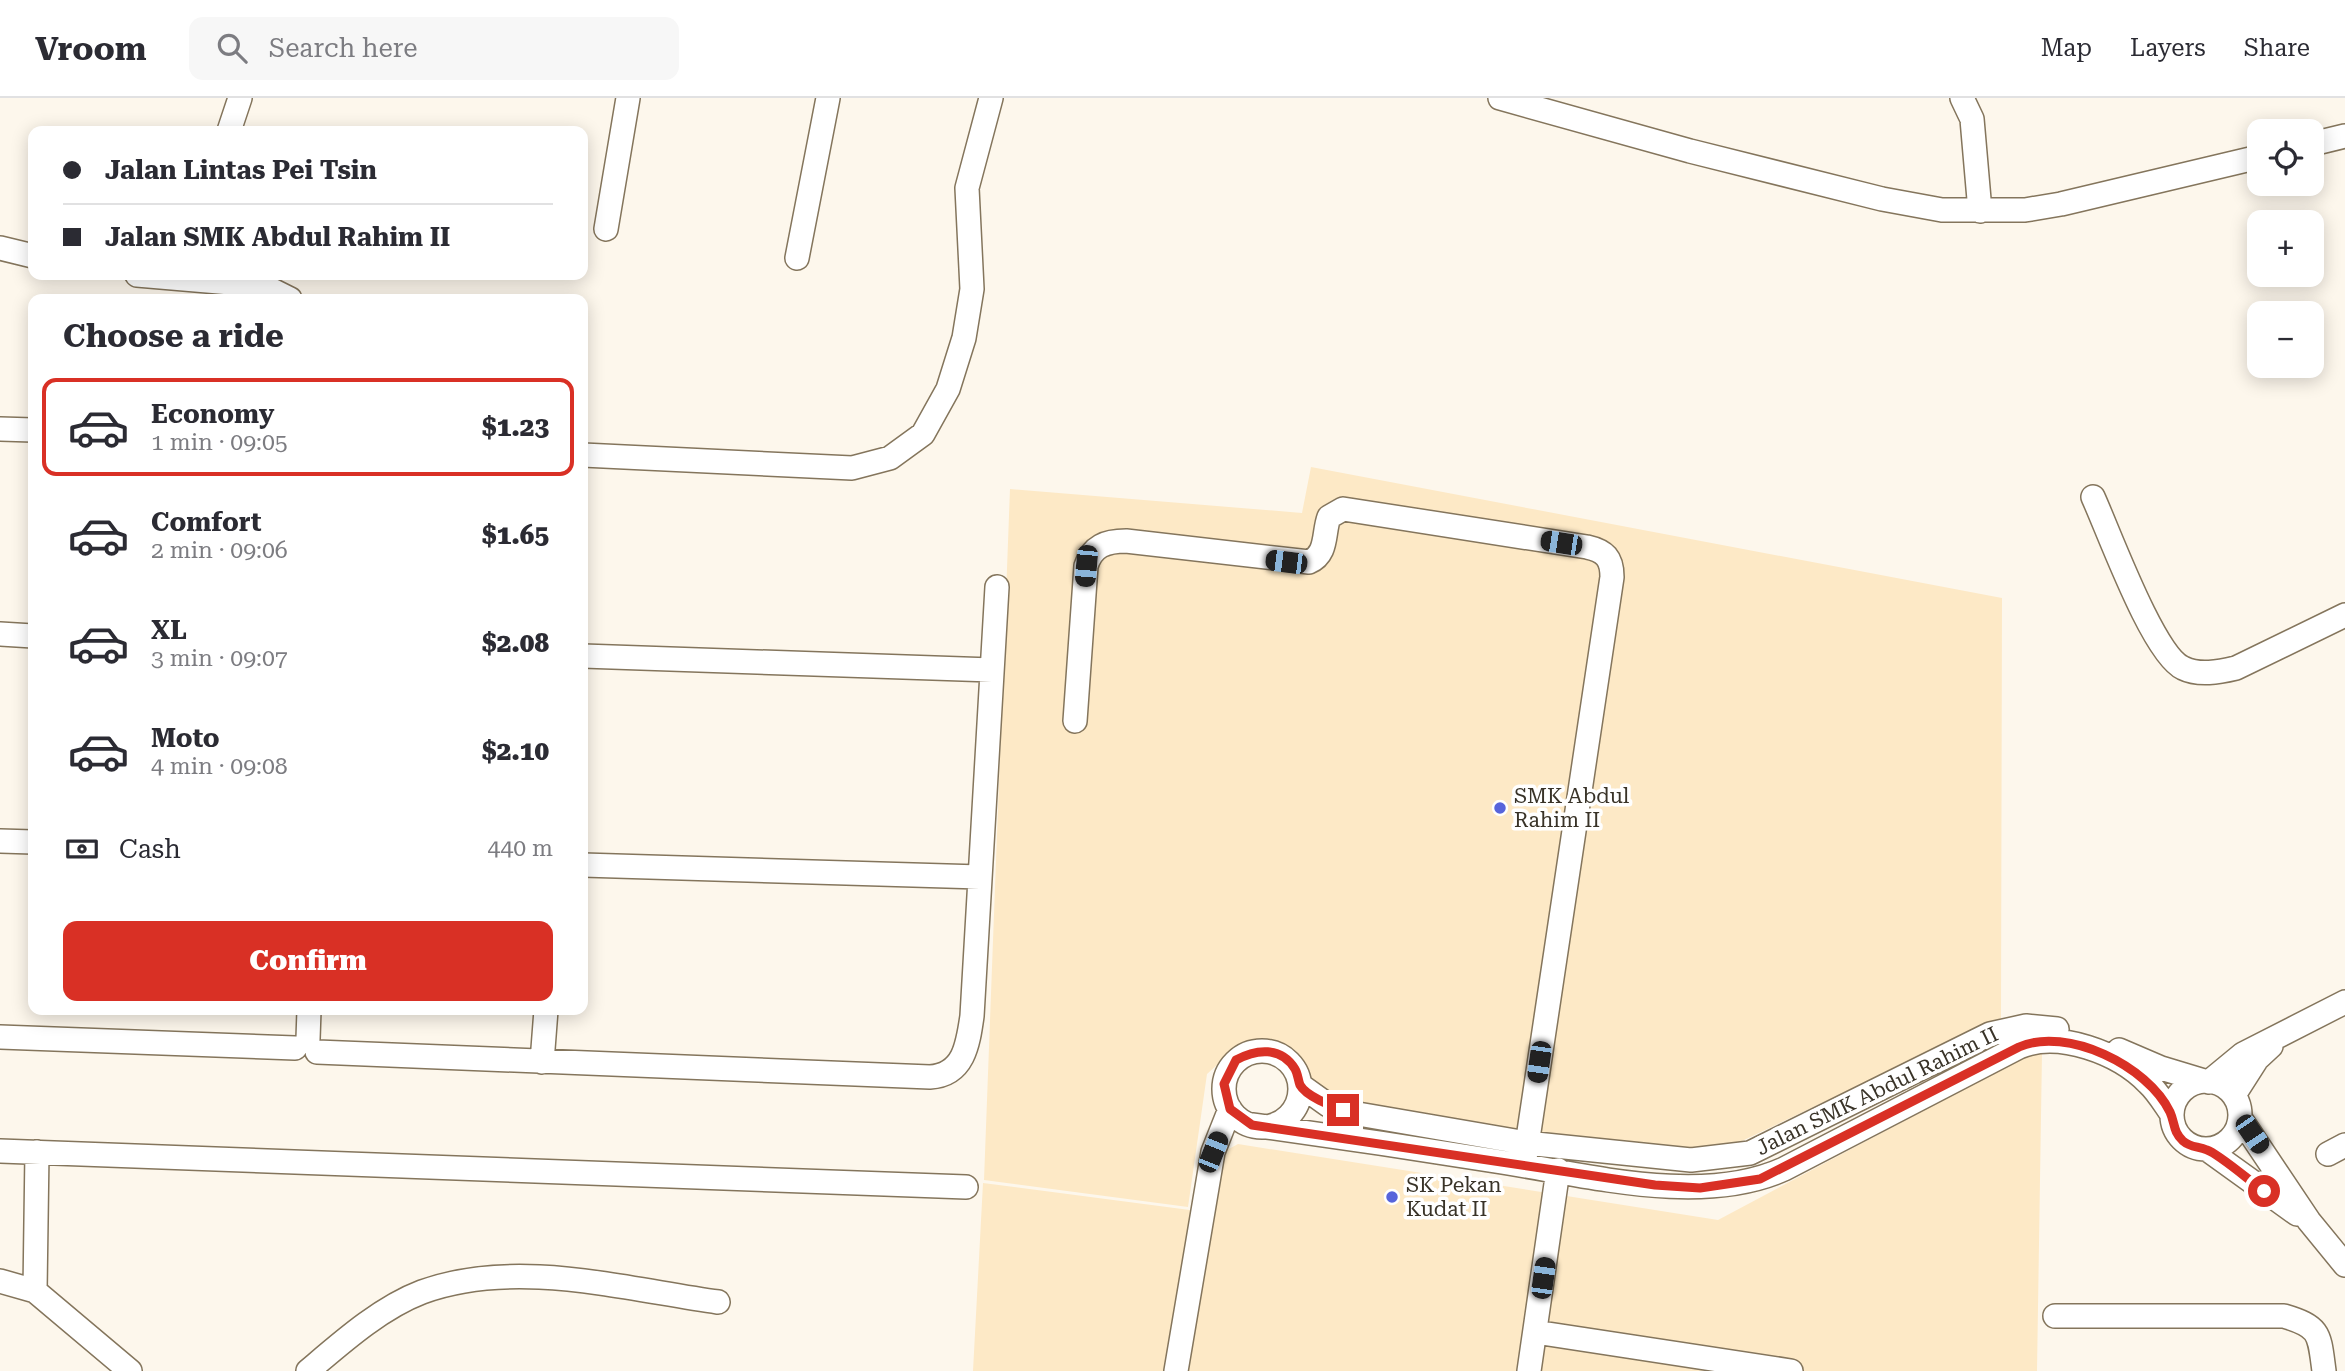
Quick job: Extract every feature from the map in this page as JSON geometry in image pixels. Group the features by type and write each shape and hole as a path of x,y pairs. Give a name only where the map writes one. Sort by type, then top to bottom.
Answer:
{"street":[{"path":"231,126 240,98"},
{"path":"606,229 628,98"},
{"path":"797,258 828,98"},
{"path":"588,455 852,468 890,458 923,434 948,389 967,326 972,289 967,188 991,98"},
{"path":"1500,98 1690,151 1882,199 1942,210 2025,210 2247,160"},
{"path":"1962,98 1973,128 1980,212"},
{"path":"2324,141 2345,136"},
{"path":"0,247 28,255"},
{"path":"195,280 264,286 280,294"},
{"path":"0,429 28,430"},
{"path":"2093,497 2150,625 2165,653 2184,669 2218,673 2236,668 2345,615"},
{"path":"1075,721 1086,566 1091,553 1104,544 1126,541 1309,562 1318,558 1323,549 1329,517 1343,509 1587,547 1605,554 1610,559 1612,577 1525,1154"},
{"path":"0,1037 307,1046 542,1062 930,1077 949,1073 962,1058 968,1044 997,587"},
{"path":"0,634 28,636"},
{"path":"588,656 992,670"},
{"path":"0,841 28,842"},
{"path":"588,866 980,877"},
{"path":"2240,1118 2230,1140 2208,1150 2196,1149 2178,1136 2171,1113 2182,1090 2206,1082 2243,1054 2345,1002"},
{"path":"307,1046 309,1015"},
{"path":"542,1062 546,1015"},
{"name":"Jalan SMK Abdul Rahim II","path":"1252,1125 1525,1154 1691,1160 1750,1153 2010,1027 2041,1026 2070,1031 2161,1068 2206,1082"},
{"path":"2234,1095 2257,1059 2283,1035"},
{"name":"Jalan SMK Abdul Rahim II","path":"1300,1085 1328,1105 1525,1154 1558,1170 1655,1185 1700,1188 1760,1179 2019,1047 2041,1040 2075,1045 2122,1063 2148,1082 2171,1113"},
{"path":"1176,1371 1213,1152 1230,1109 1224,1084 1228,1071 1236,1060 1247,1054 1274,1052 1286,1058 1294,1068 1300,1085 1297,1105 1289,1116 1265,1126 1252,1125 1230,1109"},
{"path":"2206,1082 2227,1088 2234,1095 2240,1118 2309,1221 2345,1265"},
{"path":"2208,1150 2309,1221"},
{"path":"0,1151 966,1187"},
{"path":"35,1291 37,1152"},
{"path":"1528,1371 1558,1170"},
{"path":"307,1371 390,1309 421,1293 453,1284 526,1277 718,1303"},
{"path":"0,1281 35,1291 130,1371"},
{"path":"2055,1316 2284,1316 2308,1323 2316,1330 2325,1371"},
{"path":"1535,1332 1791,1371"}],"shaded area":[{"name":"SMK Abdul Rahim II","path":"1311,467 2002,598 2001,1018 1725,1149 1655,1153 1331,1105 1284,1047 1238,1046 1207,1074 1188,1207 984,1180 1010,489 1302,513"},
{"name":"SK Pekan Kudat II","path":"2042,1053 2037,1371 973,1371 983,1183 1205,1212 1214,1157 1238,1144 1718,1220 2026,1056"}],"place":[{"name":"SMK Abdul Rahim II","path":"1500,808"},
{"name":"SK Pekan Kudat II","path":"1392,1197"}],"route":[{"path":"1343,1110 1328,1105 1300,1085 1294,1068 1286,1058 1274,1052 1260,1051 1236,1060 1228,1071 1224,1084 1230,1109 1239,1119 1252,1125 1655,1185 1700,1188 1760,1179 2019,1047 2041,1040 2058,1041 2099,1052 2122,1063 2148,1082 2171,1113 2172,1125 2186,1144 2196,1149 2208,1150 2264,1191"}]}
